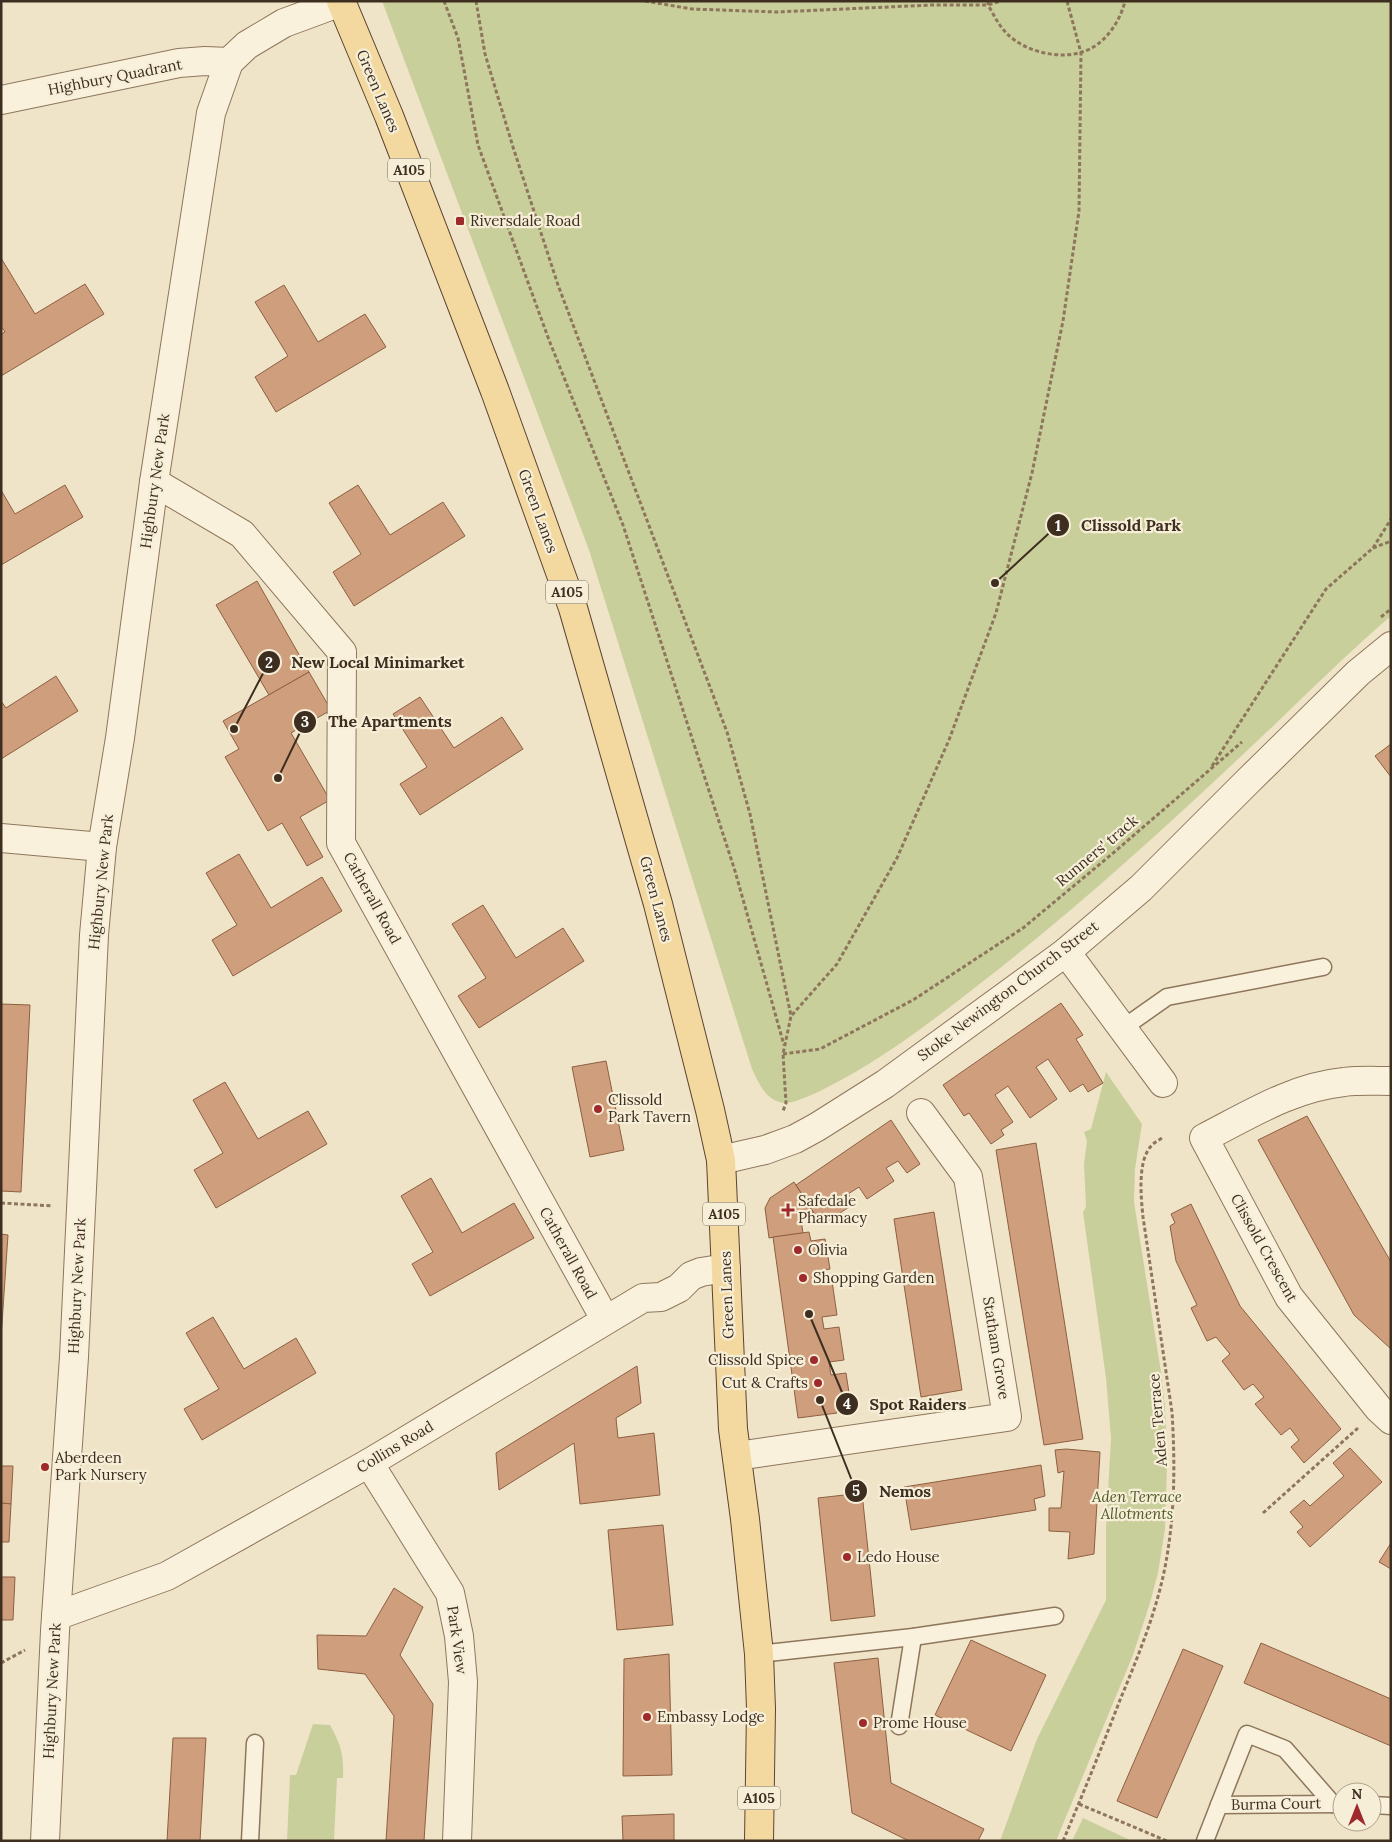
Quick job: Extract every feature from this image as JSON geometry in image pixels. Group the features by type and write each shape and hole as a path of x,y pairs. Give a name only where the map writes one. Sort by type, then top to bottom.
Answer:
{"main road":[{"name":"Green Lanes","path":"341,1 389,116 495,391 573,608 658,904 710,1110 721,1160 733,1429 738,1456 759,1654 761,1710 759,1841"}],"street":[{"name":"Highbury New Park","path":"46,1841 56,1616 74,1357 94,935 102,847 120,738 154,482 211,113 228,62 247,45 284,24 341,1"},
{"name":"Highbury Quadrant","path":"1,100 179,63 228,62"},
{"name":"Catherall Road","path":"154,482 242,534 342,652 341,843 605,1320"},
{"name":"Stoke Newington Church Street","path":"721,1160 765,1150 795,1139 817,1127 886,1084 1066,952 1141,888 1358,673 1390,649"},
{"path":"1,838 102,847"},
{"path":"1066,952 1163,1082"},
{"name":"Clissold Crescent","path":"1385,1414 1288,1297 1204,1138 1278,1100 1314,1087 1344,1082 1391,1081"},
{"name":"Statham Grove","path":"738,1456 1007,1417 968,1177 921,1113"},
{"name":"Collins Road","path":"56,1616 167,1576 369,1463 643,1298 660,1296 679,1288 691,1276 706,1271 726,1268"},
{"name":"Park View","path":"369,1463 450,1593 454,1610 459,1636 462,1682 457,1841"}],"lane":[{"path":"1123,1028 1168,997 1323,967"},
{"path":"759,1654 913,1636 1055,1616"},
{"path":"899,1726 913,1636"},
{"path":"1219,1805 1247,1734 1285,1748 1332,1798"},
{"path":"250,1841 255,1743"},
{"name":"Burma Court","path":"1204,1841 1219,1805 1332,1804"}],"path":[{"path":"444,1 458,38 478,145 549,340 623,525 735,871 784,1045"},
{"path":"476,1 485,54 512,147 558,285 727,732 750,814 791,1016 782,1054 786,1104"},
{"path":"644,1 692,10 777,12 1002,1"},
{"path":"791,1016 837,964 897,858 949,740 996,613 1032,473 1063,321 1078,211 1082,53 1067,1"},
{"path":"988,3 1001,28 1015,41 1034,52 1057,54 1082,53 1095,46 1113,28 1123,10 1125,1"},
{"path":"1209,771 1326,589 1373,548 1391,519"},
{"path":"1373,548 1391,541"},
{"path":"1379,619 1391,608"},
{"name":"Runners' track","path":"782,1054 820,1049 913,1000 1015,933 1112,854 1242,742"},
{"name":"Aden Terrace","path":"1063,1841 1139,1652 1162,1581 1170,1537 1174,1438 1172,1412 1141,1194 1146,1154 1152,1145 1162,1138"},
{"path":"1,1203 81,1208"},
{"path":"1263,1513 1385,1414"},
{"path":"1079,1804 1167,1841"}],"green space":[{"path":"382,1 1391,1 1391,616 1338,663 1270,729 1123,865 969,992 899,1045 843,1079 814,1094 791,1102 778,1102 773,1099 764,1091 752,1069 589,550"},
{"name":"Aden Terrace Allotments","path":"1106,1072 1142,1124 1135,1169 1134,1202 1165,1406 1167,1465 1165,1529 1158,1573 1133,1655 1056,1841 1000,1841 1037,1739 1106,1600 1106,1527 1111,1438 1106,1378 1083,1212 1086,1207 1084,1164 1087,1141 1084,1132 1091,1129"},
{"path":"313,1724 330,1725 337,1738 342,1756 343,1778 337,1778 334,1841 287,1841 290,1775 296,1775"},
{"path":"1083,1818 1132,1841 1072,1841"}],"building":[{"path":"1,258 35,314 85,284 104,314 1,376 1,334 5,332 1,326"},
{"path":"284,285 318,342 365,314 386,347 276,412 255,377 288,356 255,302"},
{"path":"65,485 83,517 1,565 1,490 15,514"},
{"path":"358,485 390,535 443,502 465,536 354,606 333,572 361,554 329,503"},
{"path":"257,581 309,672 269,695 216,605"},
{"path":"309,672 331,710 291,733 330,800 300,817 323,857 307,866 282,823 268,831 225,757 239,749 223,721"},
{"path":"56,676 78,711 1,759 1,701 6,708"},
{"path":"420,697 454,748 502,717 523,749 420,815 400,784 427,767 393,714"},
{"path":"1391,744 1391,777 1375,756"},
{"path":"239,854 271,908 322,877 342,911 233,976 212,940 237,925 206,873"},
{"path":"483,905 516,958 563,928 584,961 479,1028 458,996 486,978 452,924"},
{"path":"1061,1003 1083,1035 1076,1039 1103,1083 1088,1092 1083,1084 1070,1092 1048,1059 1036,1067 1057,1099 1030,1118 1008,1086 995,1095 1013,1122 1001,1130 1004,1135 991,1144 969,1113 964,1116 943,1085"},
{"path":"1,1004 30,1005 21,1192 1,1191"},
{"name":"Clissold Park Tavern","path":"606,1061 624,1150 590,1157 572,1067"},
{"path":"225,1082 258,1139 308,1111 327,1144 216,1208 194,1170 223,1153 193,1100"},
{"path":"1307,1116 1391,1262 1391,1349 1354,1315 1258,1140"},
{"path":"891,1120 920,1164 907,1173 898,1161 886,1168 894,1181 867,1199 859,1187 848,1194 855,1203 828,1221 822,1213 816,1216 796,1185"},
{"path":"1036,1143 1083,1439 1044,1445 996,1150"},
{"path":"431,1178 462,1233 514,1203 534,1238 430,1296 412,1264 433,1252 401,1196"},
{"name":"Safedale Pharmacy","path":"794,1182 813,1212 801,1220 803,1233 769,1238 765,1208 770,1198"},
{"path":"1191,1204 1240,1306 1341,1429 1304,1463 1291,1447 1299,1440 1290,1428 1281,1435 1255,1404 1264,1397 1253,1384 1244,1390 1222,1361 1230,1354 1216,1337 1207,1341 1191,1308 1197,1305 1176,1261 1170,1226 1175,1223 1171,1214"},
{"path":"934,1212 962,1390 921,1397 894,1219"},
{"path":"809,1232 811,1241 825,1239 830,1269 815,1272 817,1284 832,1281 837,1315 822,1317 824,1329 839,1327 844,1360 829,1362 831,1375 846,1373 851,1406 836,1407 837,1413 798,1418 773,1237"},
{"path":"1,1234 8,1235 1,1338"},
{"path":"213,1317 244,1369 296,1338 316,1373 202,1440 184,1409 219,1389 186,1333"},
{"path":"637,1366 641,1403 616,1418 618,1438 654,1433 660,1495 580,1504 574,1443 499,1490 496,1453"},
{"path":"1350,1448 1382,1482 1310,1547 1297,1532 1303,1527 1290,1512 1304,1500 1310,1506 1344,1476 1333,1463"},
{"path":"1055,1450 1100,1452 1094,1554 1068,1559 1070,1532 1049,1531 1049,1508 1061,1508 1064,1471 1058,1473"},
{"path":"1041,1465 1045,1496 1034,1499 1036,1510 911,1530 904,1487"},
{"path":"1,1466 13,1466 11,1504 1,1503"},
{"name":"Ledo House","path":"862,1493 875,1616 831,1621 818,1498"},
{"path":"1,1503 11,1504 9,1542 1,1542"},
{"path":"663,1525 673,1625 617,1630 608,1530"},
{"path":"1391,1543 1391,1569 1379,1562"},
{"path":"1,1577 15,1577 13,1620 1,1620"},
{"path":"394,1588 423,1607 400,1655 433,1704 424,1841 386,1841 394,1716 365,1674 318,1669 317,1635 366,1636"},
{"path":"971,1640 1046,1675 1011,1751 935,1715"},
{"path":"1261,1643 1391,1699 1391,1746 1244,1683"},
{"path":"1183,1649 1223,1666 1157,1818 1117,1801"},
{"name":"Embassy Lodge","path":"669,1654 672,1775 623,1776 624,1659"},
{"name":"Prome House","path":"878,1658 891,1783 984,1829 978,1841 909,1841 852,1813 834,1663"},
{"path":"173,1738 206,1738 200,1841 167,1841"},
{"path":"674,1814 674,1841 623,1841 622,1816"}],"place":[{"name":"Riversdale Road","path":"460,221"},
{"name":"Clissold Park","path":"995,583"},
{"name":"New Local Minimarket","path":"234,729"},
{"name":"The Apartments","path":"278,778"},
{"name":"Clissold Park Tavern","path":"598,1109"},
{"name":"Safedale Pharmacy","path":"788,1210"},
{"name":"Olivia","path":"798,1250"},
{"name":"Shopping Garden","path":"803,1278"},
{"name":"Spot Raiders","path":"809,1314"},
{"name":"Clissold Spice","path":"814,1360"},
{"name":"Cut & Crafts","path":"818,1383"},
{"name":"Nemos","path":"820,1400"},
{"name":"Aberdeen Park Nursery","path":"45,1467"},
{"name":"Ledo House","path":"847,1557"},
{"name":"Embassy Lodge","path":"647,1717"},
{"name":"Prome House","path":"863,1723"}]}
